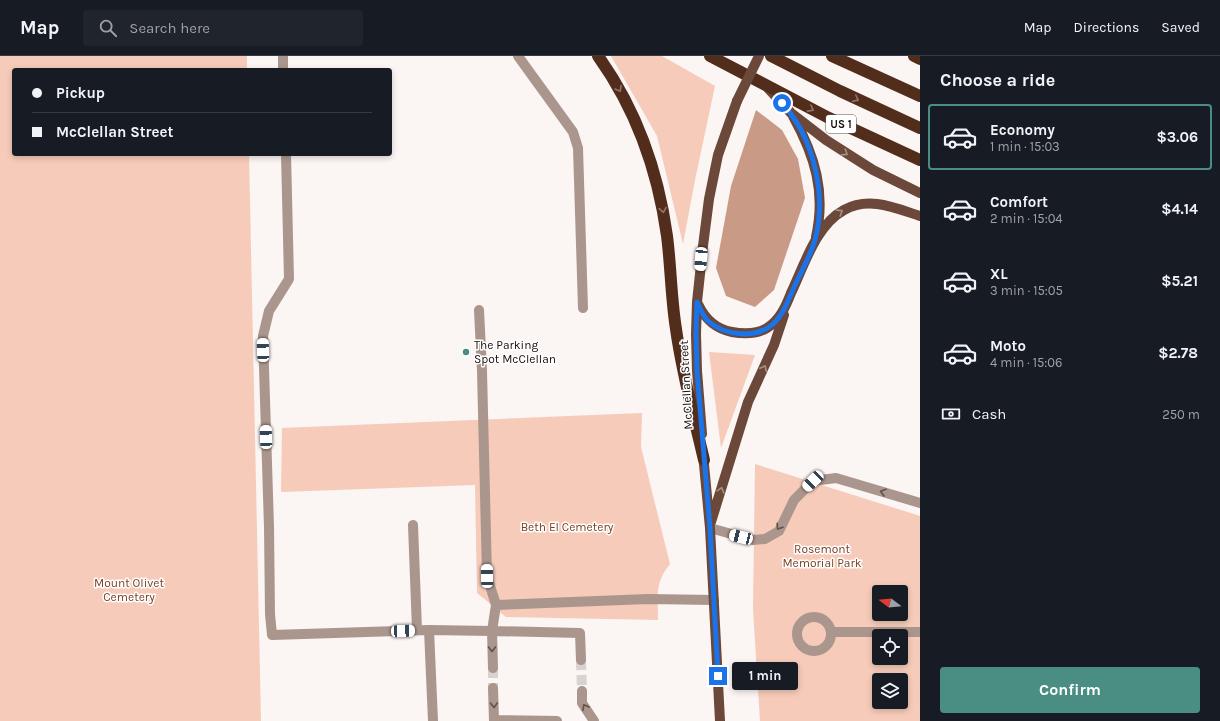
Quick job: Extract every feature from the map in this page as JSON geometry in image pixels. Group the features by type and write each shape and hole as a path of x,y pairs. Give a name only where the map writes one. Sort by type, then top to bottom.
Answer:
{"highway":[{"path":"598,56 618,87 634,118 648,152 658,183 667,238 673,306 679,351 704,460"},
{"name":"US 1","path":"710,56 829,118 920,160"},
{"path":"771,56 840,91 920,128"},
{"path":"832,56 920,96"},
{"path":"914,56 920,59"}],"main road":[{"name":"McClellan Street","path":"720,721 710,528 697,371 697,302 702,246 713,176 718,155 737,101 759,56"},
{"path":"764,84 791,113 826,140 856,160 920,194"},
{"path":"791,113 810,151 818,178 820,206 815,241"},
{"path":"697,302 708,320 729,331 737,333 753,333 761,331 774,323 786,305 815,241 828,222 835,216 855,205 876,203 920,216"},
{"path":"710,528 746,408 774,345 792,293"}],"lane":[{"path":"283,56 283,68"},
{"path":"518,56 573,132 578,148 583,308"},
{"path":"286,156 289,279 269,311 263,336 270,614 272,635 417,630 580,633 582,660"},
{"path":"479,310 487,576 496,605 492,631 493,668"},
{"path":"710,528 753,540 765,539 779,531 794,500 813,481 836,478 920,503"},
{"path":"413,525 417,630"},
{"path":"496,605 648,599 714,600"},
{"path":"428,630 434,721"},
{"path":"831,632 920,632"},
{"path":"493,688 494,720 557,721"},
{"path":"582,692 582,703 594,721"}],"green space":[{"name":"Mount Olivet Cemetery","path":"0,56 247,56 247,68 12,68 12,156 249,156 261,721 0,721"},
{"path":"611,56 662,56 715,86 683,244 657,136"},
{"path":"709,352 755,355 721,448"},
{"name":"Beth El Cemetery","path":"642,413 641,447 670,564 659,584 658,620 506,617 477,593 475,485 281,492 282,428"},
{"name":"Rosemont Memorial Park","path":"755,464 920,516 920,721 760,721 753,610"}],"shaded area":[{"path":"756,110 782,130 798,159 805,198 774,290 755,307 726,296 716,268 731,186"}],"tunnel":[{"path":"581,660 582,691"},
{"path":"493,668 493,688"}],"place":[{"name":"The Parking Spot McClellan","path":"466,352"}],"route":[{"path":"718,676 710,528 697,371 697,302 708,320 729,331 737,333 753,333 768,328 779,317 786,305 815,241 820,206 818,178 810,151 798,125 791,113 782,103"}]}
